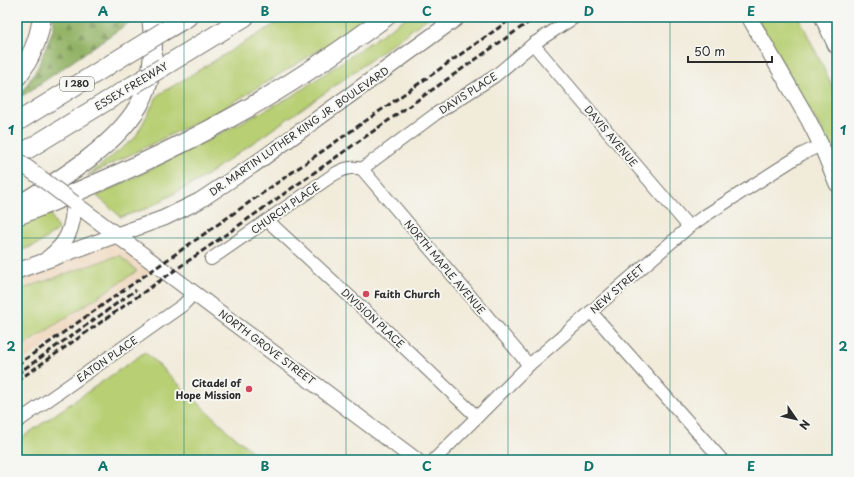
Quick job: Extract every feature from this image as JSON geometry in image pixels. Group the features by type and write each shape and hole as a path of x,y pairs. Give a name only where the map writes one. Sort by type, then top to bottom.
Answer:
{"highway":[{"path":"17,77 33,51 39,34 42,17"},
{"path":"17,206 65,176 99,151 115,137 132,118 145,92 152,71 154,45 151,17"},
{"path":"164,31 183,17"},
{"name":"I 280","path":"17,122 188,17"},
{"name":"ESSEX FREEWAY","path":"17,156 245,17"},
{"path":"17,216 146,161 228,120 306,73 386,17"},
{"path":"824,17 837,45"}],"main road":[{"name":"DR. MARTIN LUTHER KING JR. BOULEVARD","path":"17,271 175,214 218,190 458,17"},
{"path":"749,17 808,119 821,145 837,184"},
{"name":"NORTH GROVE STREET","path":"17,160 416,460"},
{"path":"42,262 54,253 67,237 72,224 74,204"}],"street":[{"name":"DAVIS PLACE","path":"362,170 437,113 495,76 533,44 575,17"},
{"name":"DAVIS AVENUE","path":"533,44 689,227"},
{"name":"NEW STREET","path":"434,460 529,365 689,227 802,154 821,145"},
{"name":"CHURCH PLACE","path":"211,259 333,174 344,169 354,167 362,170"},
{"name":"NORTH MAPLE AVENUE","path":"362,170 529,365"},
{"name":"DIVISION PLACE","path":"268,220 477,417"},
{"name":"EATON PLACE","path":"17,422 183,305 194,293"},
{"path":"591,312 722,460"}],"shaded area":[{"path":"117,236 156,268 17,365 17,276"}],"green space":[{"path":"53,17 137,17 18,99 38,67 53,30"},
{"path":"319,17 370,17 339,38 221,110 87,176 135,138 158,95 275,24"},
{"path":"407,17 429,17 329,90 201,179 148,208 121,217 97,196 294,95"},
{"path":"756,17 799,17 837,96 837,157"},
{"path":"50,212 58,230 38,244 17,252 17,228"},
{"path":"119,255 137,271 23,346 17,339 17,291"},
{"path":"145,352 230,433 263,460 17,460 17,441"}],"railway":[{"path":"17,365 514,17"},
{"path":"17,381 536,17"},
{"path":"17,374 136,290"}],"place":[{"name":"Faith Church","path":"366,294"},
{"name":"Citadel of Hope Mission","path":"249,389"}]}
